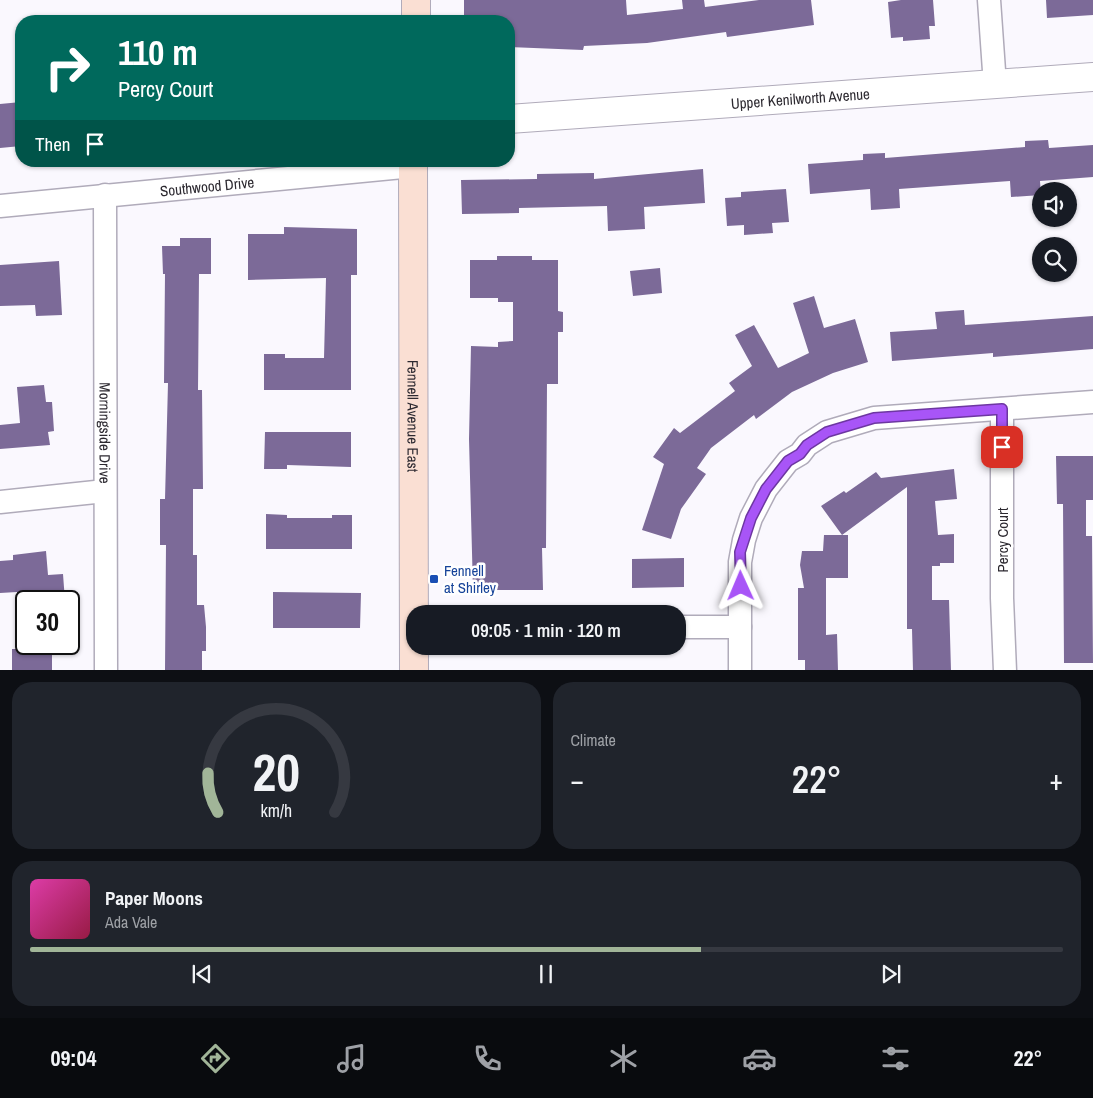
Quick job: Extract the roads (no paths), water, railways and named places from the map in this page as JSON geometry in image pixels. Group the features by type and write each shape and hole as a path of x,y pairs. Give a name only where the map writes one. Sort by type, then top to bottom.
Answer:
{"main road":[{"path":"416,0 416,15"},
{"name":"Fennell Avenue East","path":"413,167 414,605"},
{"name":"Fennell Avenue East","path":"414,655 414,670"}],"street":[{"path":"989,0 995,85"},
{"name":"Upper Kenilworth Avenue","path":"515,119 1093,77"},
{"name":"Southwood Drive","path":"0,206 383,167"},
{"name":"Morningside Drive","path":"105,195 106,670"},
{"path":"740,670 740,552 751,518 766,489 788,461 800,454 807,445 827,432 874,418 1093,402"},
{"name":"Percy Court","path":"1002,409 1002,598 1005,670"},
{"path":"0,502 105,491"},
{"path":"686,627 740,627"}],"place":[{"name":"Fennell at Shirley","path":"434,579"}]}
